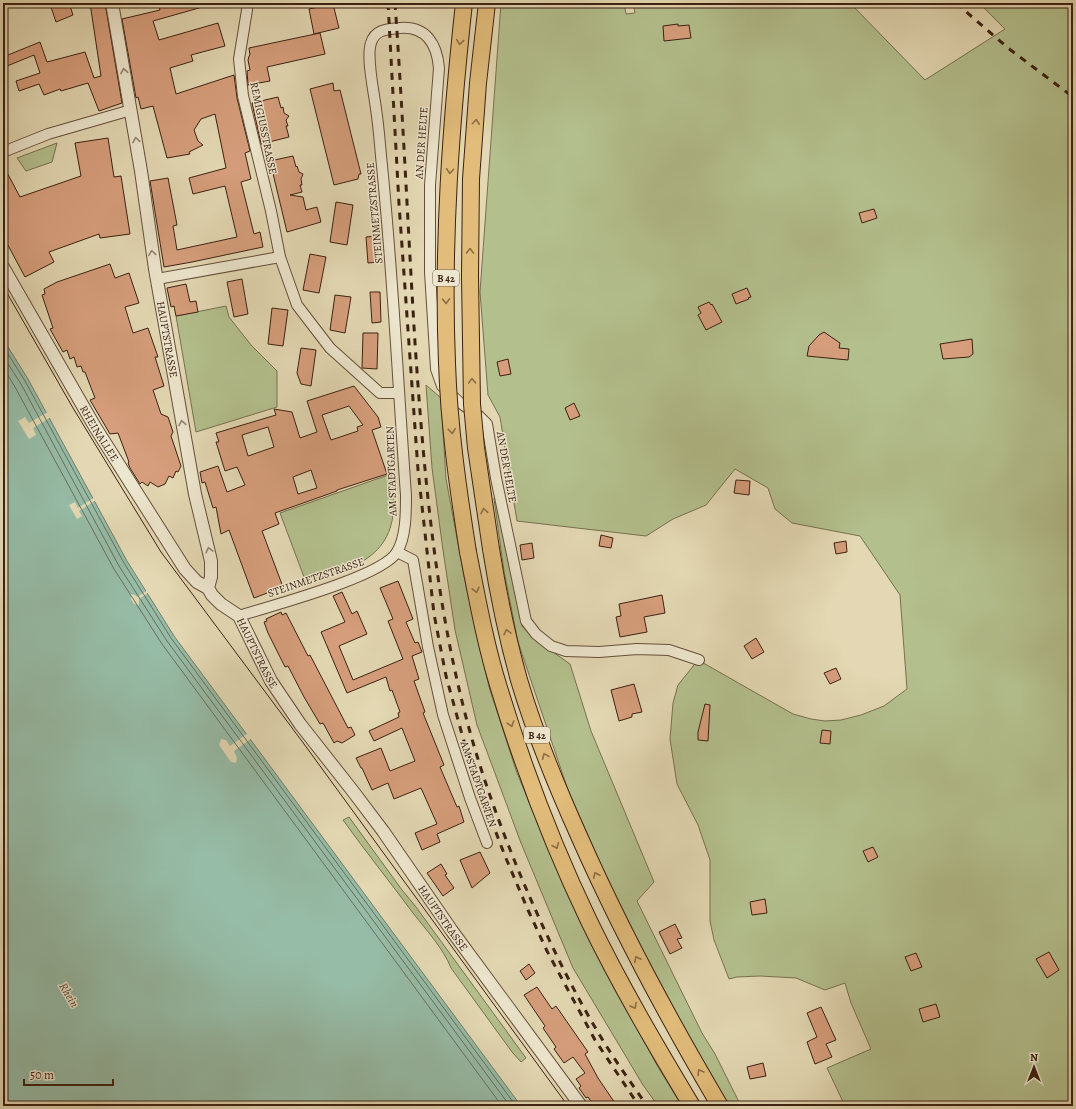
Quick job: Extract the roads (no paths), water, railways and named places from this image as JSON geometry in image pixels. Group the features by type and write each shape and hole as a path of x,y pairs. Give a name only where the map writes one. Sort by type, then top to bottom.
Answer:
{"highway":[{"name":"B 42","path":"464,3 456,75 446,276 447,363 450,407 460,505 468,552 487,643 499,687 539,805 590,922 631,1000 692,1106"},
{"name":"B 42","path":"487,3 478,83 472,179 470,276 471,361 474,418 483,502 499,596 519,680 539,740 561,796 612,911 684,1046 720,1106"}],"street":[{"name":"HAUPTSTRASSE","path":"112,3 131,110 157,279 195,494 211,561 211,577 208,588 212,595 221,604 239,616 271,681 300,724 383,831 452,931 580,1106"},
{"name":"REMIGIUSSTRASSE","path":"247,3 239,59 243,96 271,211 280,257"},
{"name":"AN DER HELTE","path":"376,34 383,30 404,28 420,32 431,40 435,46 438,56 430,185 430,272 436,369 442,386 459,402 479,416 487,424 496,478 526,620 536,634 551,646 566,651 599,652 637,649 669,650 699,660"},
{"name":"STEINMETZSTRASSE","path":"376,34 370,45 369,56 377,111 385,200 399,392"},
{"path":"3,152 48,134 131,110"},
{"path":"157,279 280,257 297,305 330,348 380,393 399,392"},
{"name":"RHEINALLEE","path":"3,267 95,427 185,569 197,582 208,588"},
{"name":"AM STADTGARTEN","path":"399,392 406,495 404,528 397,552 413,560 428,646 443,715 486,843"},
{"name":"STEINMETZSTRASSE","path":"239,616 339,585 376,569 388,562 397,552"}],"water":[{"name":"Rhein","path":"3,339 28,379 127,561 174,636 521,1106 3,1106"}],"tram line":[{"path":"3,286 73,408 161,552 304,744 568,1106"}],"railway":[{"path":"388,3 399,204 418,470 434,614 446,676 463,738 484,801 528,910 547,951 595,1040 639,1106"},
{"path":"395,3 422,441 440,588 458,684 475,751 487,788 500,825 540,920 569,980 591,1020 613,1056 647,1106"},
{"path":"956,3 1008,48 1073,97"}]}
